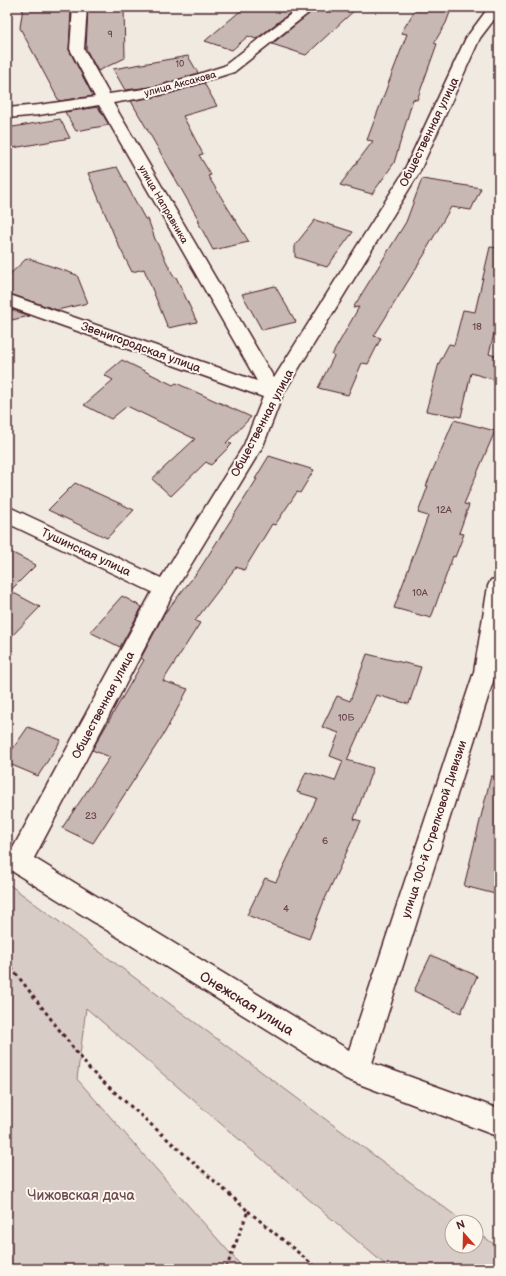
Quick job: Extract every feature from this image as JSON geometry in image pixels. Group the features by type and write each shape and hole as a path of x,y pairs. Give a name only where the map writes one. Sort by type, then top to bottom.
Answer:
{"street":[{"name":"улица Направника","path":"80,7 77,49 104,100 274,394"},
{"name":"улица Аксакова","path":"7,113 104,100 160,90 229,69 309,7"},
{"name":"Общественная улица","path":"13,860 165,589 253,446 274,394 411,173 473,38 496,7"},
{"name":"Звенигородская улица","path":"7,300 274,394"},
{"name":"Тушинская улица","path":"7,514 165,589"},
{"name":"улица 100-й Стрелковой Дивизии","path":"356,1070 484,672 499,586"},
{"name":"Онежская улица","path":"13,860 356,1070 499,1123"}],"path":[{"path":"7,962 91,1072 248,1211 318,1269"},
{"path":"226,1269 248,1211"}],"green space":[{"name":"Чижовская дача","path":"7,883 453,1214 444,1214 444,1254 484,1254 484,1237 499,1248 499,1269 390,1269 86,1008 77,1079 244,1269 7,1269"}],"building":[{"path":"23,7 59,7 59,10 71,9 69,50 93,96 59,101 20,28"},
{"path":"124,7 125,58 98,71 86,49 88,8"},
{"path":"245,7 298,7 256,39 248,36 232,50 205,41"},
{"path":"317,7 358,7 306,55 272,44"},
{"path":"417,7 452,7 446,23 434,43 437,44 417,100 413,99 394,163 372,194 340,185 373,141 367,140 407,34 401,33"},
{"path":"188,56 198,73 158,86 125,90 113,69"},
{"path":"204,83 217,106 183,116 203,154 199,155 211,175 208,176 249,242 213,250 198,222 200,222 131,101 165,95"},
{"path":"98,107 109,125 76,131 65,112"},
{"path":"60,119 70,138 7,149 7,128"},
{"path":"117,167 145,219 148,219 155,239 174,277 176,277 197,322 168,328 144,269 132,272 117,242 88,173"},
{"path":"422,179 481,188 471,210 451,207 426,252 374,336 381,338 368,364 362,363 348,395 318,388 334,356 332,355 359,307 353,308 406,222"},
{"path":"315,220 353,232 327,267 295,257 295,245"},
{"path":"490,247 499,248 499,313 489,354 499,357 499,381 471,373 461,417 426,411 439,363 449,344 454,345 463,310 475,312"},
{"path":"27,258 77,275 88,303 57,310 7,293 7,277"},
{"path":"275,286 296,322 262,330 242,294"},
{"path":"7,308 30,316 7,321"},
{"path":"122,360 173,385 176,383 251,417 226,443 232,444 211,465 206,462 171,496 152,479 195,439 127,406 111,419 84,405 113,380 104,375"},
{"path":"454,420 495,431 464,504 469,505 459,533 464,534 455,557 453,556 431,618 394,608 428,516 418,513 428,486 426,486"},
{"path":"269,456 314,470 300,493 297,492 275,525 272,524 244,570 236,567 195,621 200,623 163,681 188,689 165,732 93,843 62,828 110,757 92,750 144,660 141,658 164,614 199,570 257,479 255,479"},
{"path":"75,483 134,510 107,538 48,510"},
{"path":"7,550 36,565 10,591 40,607 7,641"},
{"path":"122,596 142,607 120,647 90,632"},
{"path":"367,654 421,667 409,704 376,695 347,760 373,768 354,819 361,821 324,901 309,939 247,915 265,878 276,882 317,798 297,792 306,772 335,781 343,761 330,756 339,733 322,727 337,696 350,701"},
{"path":"28,727 61,740 38,776 7,763 7,757"},
{"path":"491,776 499,777 499,895 464,886"},
{"path":"431,955 477,976 461,1013 414,991"}]}
